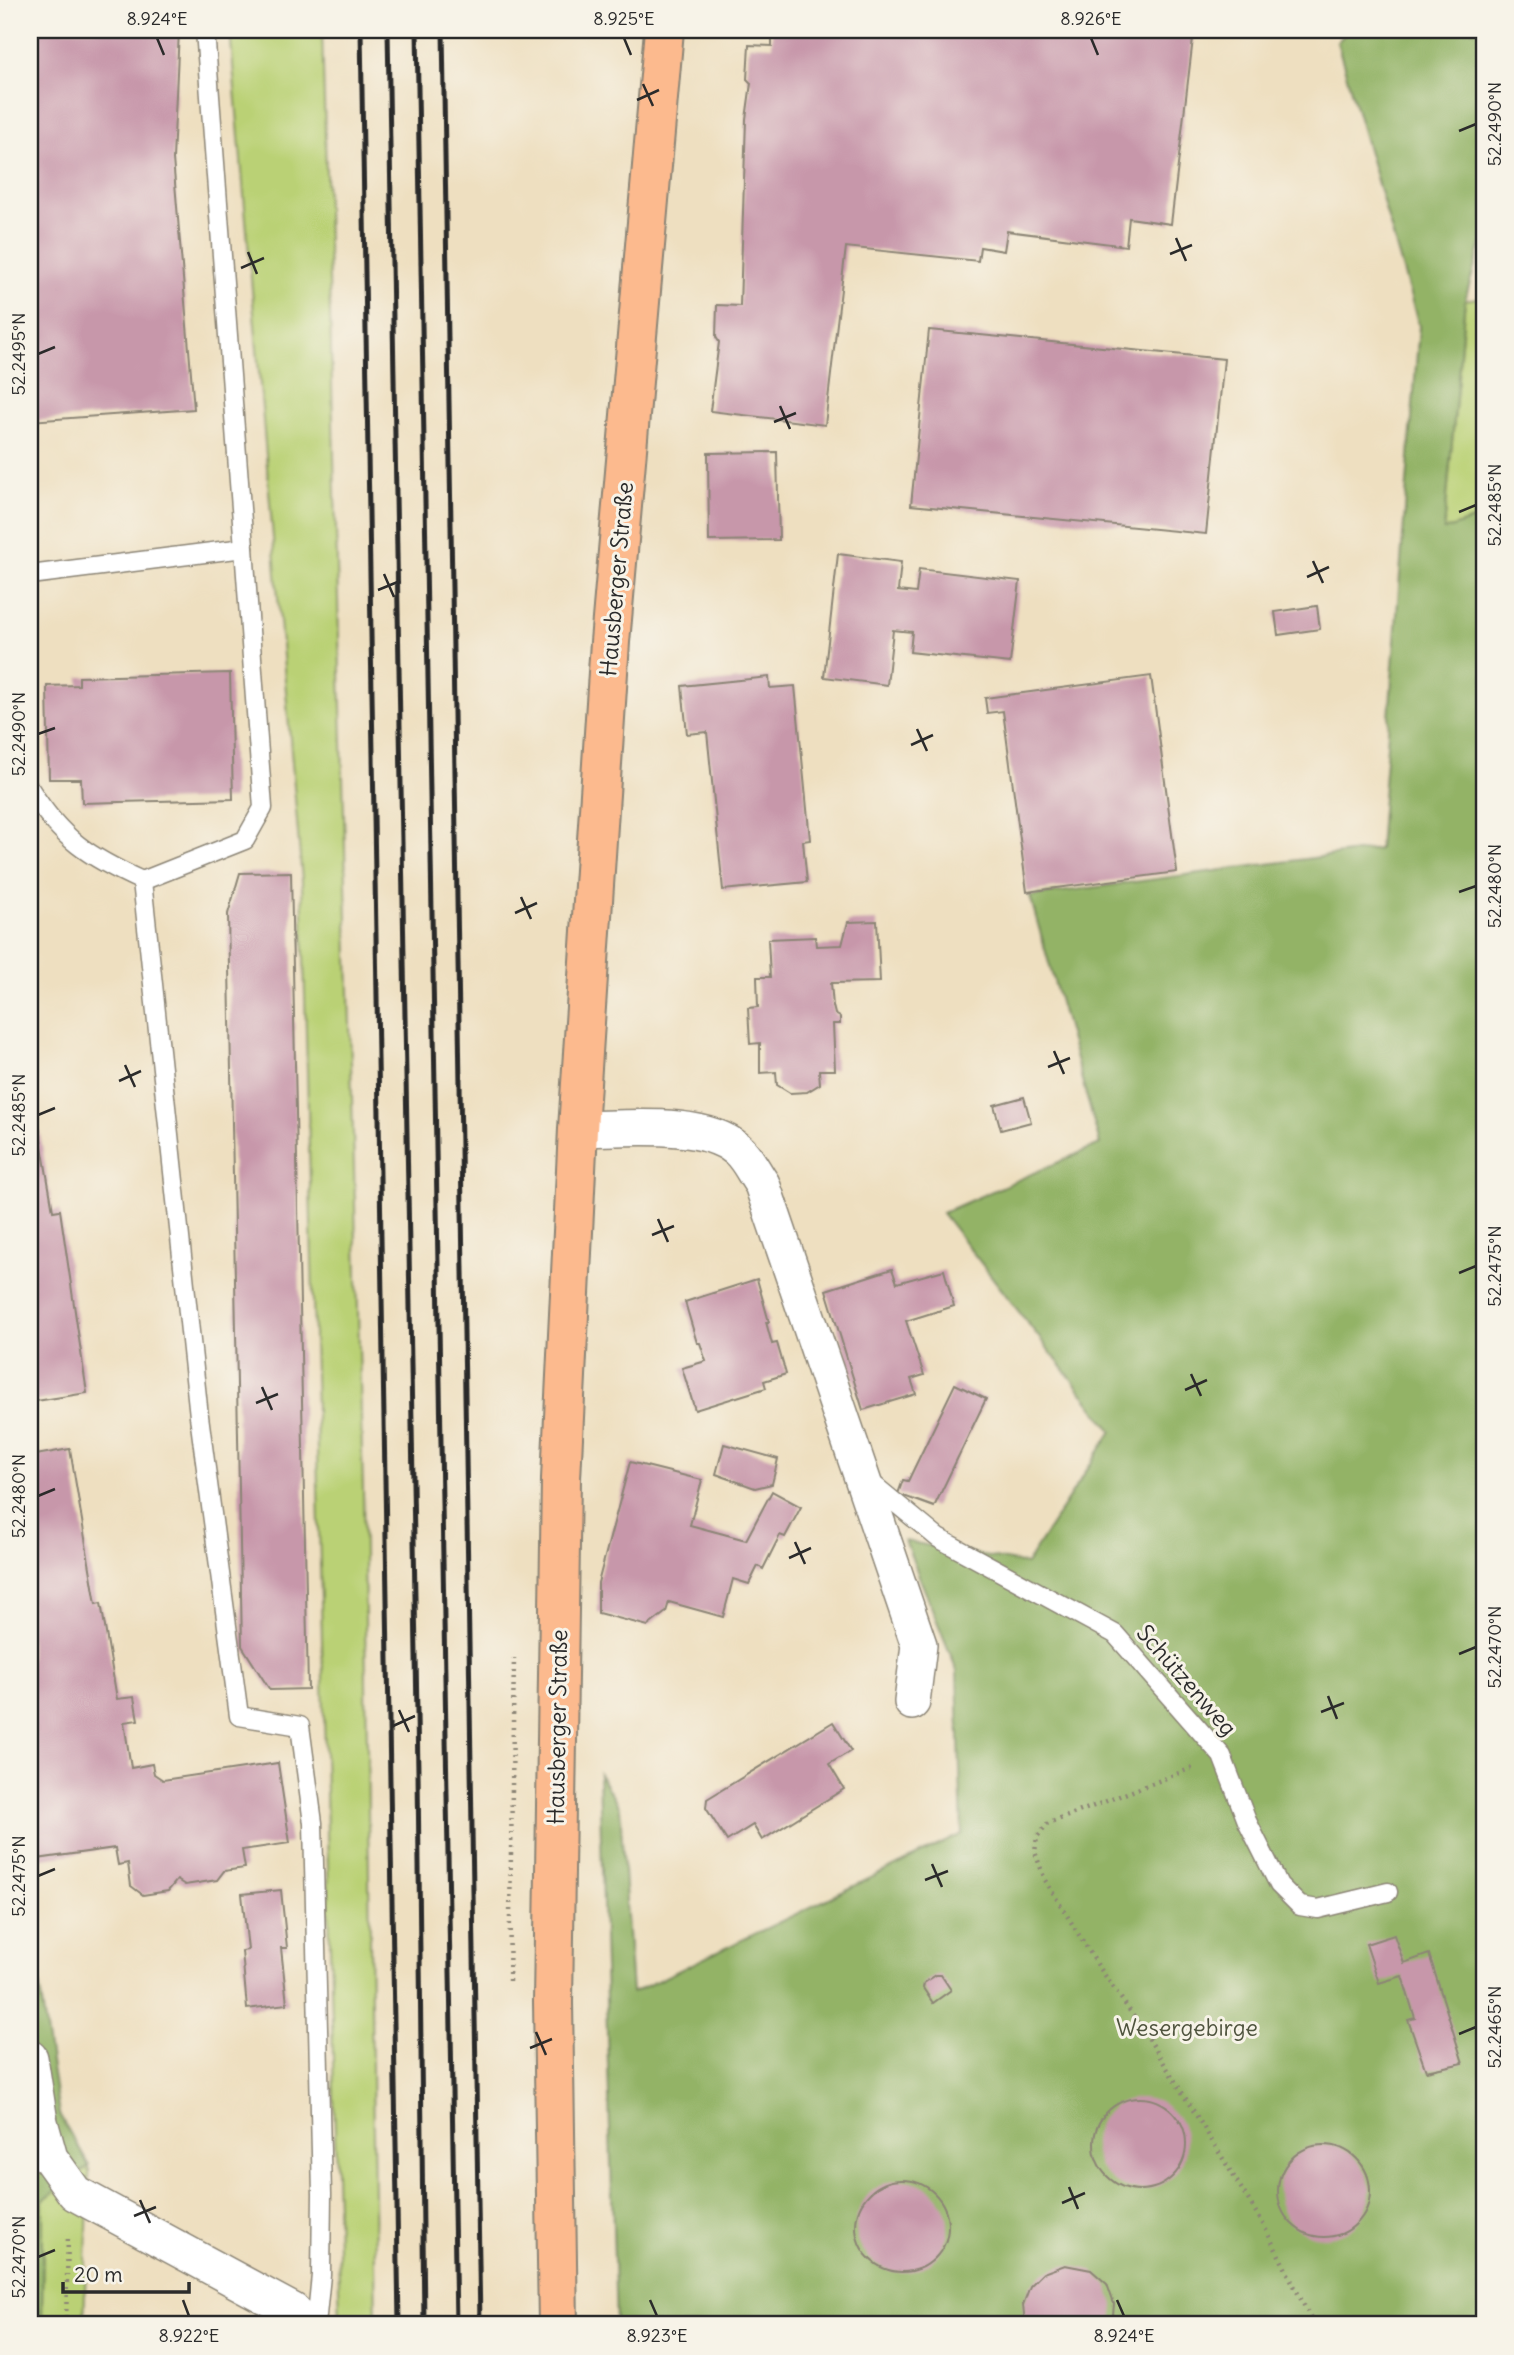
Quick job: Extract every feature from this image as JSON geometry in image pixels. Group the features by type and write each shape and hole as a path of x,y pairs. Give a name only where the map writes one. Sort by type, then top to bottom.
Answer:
{"main road":[{"name":"Hausberger Straße","path":"558,2325 553,2003 561,1479 579,1129 610,642 664,30"}],"street":[{"path":"579,1129 676,1129 708,1134 737,1149 762,1184 919,1645 912,1702"},
{"path":"30,2058 40,2122 50,2158 75,2193 293,2311 305,2325"}],"lane":[{"path":"30,789 47,817 96,860 142,881 245,840 263,808 205,30"},
{"path":"30,575 244,548"},
{"path":"142,881 199,1416 239,1716 300,1726 313,1823 322,2194 321,2275 316,2325"},
{"name":"Schützenweg","path":"861,1475 939,1538 1115,1634 1222,1756 1247,1821 1279,1885 1300,1906 1318,1909 1388,1892"}],"path":[{"path":"1222,1756 1047,1824 1037,1837 1035,1852 1045,1880 1097,1964 1146,2034 1262,2222 1314,2325"},
{"path":"66,2325 69,2222 75,2193"}],"green space":[{"path":"230,30 322,30 363,1489 376,2325 352,2325 351,2320 340,2325 302,881"},
{"name":"Wesergebirge","path":"1349,30 1484,30 1484,234 1465,300 1444,530 1484,516 1484,2325 616,2325 599,1774 620,1808 632,1993 962,1834 957,1671 905,1541 1026,1564 1112,1431 942,1213 1100,1144 1030,896 1379,849 1419,326 1337,42"},
{"path":"1484,297 1484,516 1444,531 1465,300"},
{"path":"30,1924 59,2114 89,2166 43,2200 42,2325 30,2325"},
{"path":"89,2166 84,2325 42,2325 43,2200"}],"building":[{"path":"30,30 179,30 173,159 194,409 30,421"},
{"path":"772,30 1194,30 1171,224 1129,218 1126,246 1007,231 1004,251 980,247 978,261 846,247 825,425 710,411 719,342 716,337 717,305 740,306 746,119 751,83 747,79 749,45 772,46"},
{"path":"929,330 1224,359 1206,534 911,505"},
{"path":"777,452 779,540 709,541 708,453"},
{"path":"838,554 901,562 898,591 916,593 919,569 1020,581 1010,663 910,652 912,632 893,630 887,685 824,677"},
{"path":"1317,606 1320,629 1278,635 1275,612"},
{"path":"230,673 233,799 82,803 81,779 49,779 47,686 79,685 79,677"},
{"path":"1151,676 1177,872 1027,892 1003,711 987,713 985,698"},
{"path":"769,677 770,688 795,686 810,840 803,841 807,882 723,890 707,732 687,734 682,686"},
{"path":"291,872 308,1689 270,1690 242,1646 228,914 240,873"},
{"path":"877,921 880,982 831,983 835,1014 840,1017 840,1024 833,1024 835,1070 819,1070 820,1084 807,1092 790,1093 777,1085 776,1072 760,1073 760,1043 750,1044 748,1008 758,1007 757,977 770,977 768,939 815,937 816,946 842,945 848,922"},
{"path":"30,1075 53,1211 60,1210 87,1393 30,1402"},
{"path":"1024,1097 1031,1122 1001,1130 994,1105"},
{"path":"892,1269 897,1283 944,1270 954,1306 906,1321 924,1375 911,1379 916,1394 863,1410 826,1290"},
{"path":"757,1279 772,1344 777,1343 786,1374 764,1381 766,1388 695,1410 682,1368 706,1361 700,1343 697,1343 685,1302"},
{"path":"955,1384 986,1399 934,1507 898,1494 903,1480 908,1481"},
{"path":"724,1444 778,1459 772,1484 755,1488 716,1474"},
{"path":"70,1449 96,1604 101,1603 117,1699 134,1697 138,1720 124,1722 131,1768 152,1764 154,1774 163,1780 278,1763 290,1843 242,1850 245,1868 224,1871 217,1880 185,1885 177,1880 168,1891 143,1895 131,1886 128,1863 118,1865 115,1848 30,1860 30,1456"},
{"path":"630,1462 702,1480 690,1525 746,1540 772,1491 801,1507 785,1537 780,1535 763,1569 758,1566 749,1584 733,1579 723,1617 669,1602 666,1612 648,1626 598,1613 598,1583"},
{"path":"833,1722 851,1751 829,1764 844,1789 762,1840 753,1825 727,1841 706,1808 707,1799"},
{"path":"281,1890 287,1948 281,1948 287,2004 247,2009 242,1951 248,1950 242,1894"},
{"path":"1394,1935 1404,1963 1429,1954 1463,2063 1426,2071 1408,2020 1415,2018 1402,1976 1379,1983 1366,1944"},
{"path":"936,1975 941,1975 951,1990 933,2003 923,1988 924,1983"},
{"path":"1140,2098 1158,2102 1172,2112 1182,2126 1186,2144 1182,2162 1172,2176 1158,2186 1140,2190 1122,2186 1108,2176 1098,2162 1094,2144 1098,2126 1108,2112 1122,2102"},
{"path":"1324,2145 1342,2149 1356,2159 1366,2173 1370,2191 1366,2209 1356,2223 1342,2233 1324,2237 1306,2233 1292,2223 1282,2209 1278,2191 1282,2173 1292,2159 1306,2149"},
{"path":"902,2180 920,2183 935,2193 945,2208 948,2226 945,2244 935,2259 920,2269 902,2272 884,2269 869,2259 859,2244 856,2226 859,2208 869,2193 884,2183"},
{"path":"1065,2265 1091,2270 1107,2284 1114,2304 1112,2325 1025,2325 1023,2305 1030,2286 1043,2273"}],"railway":[{"path":"361,30 399,2325"},
{"path":"388,30 418,1772 424,2325"},
{"path":"417,30 456,2325"},
{"path":"443,30 480,2325"}]}
